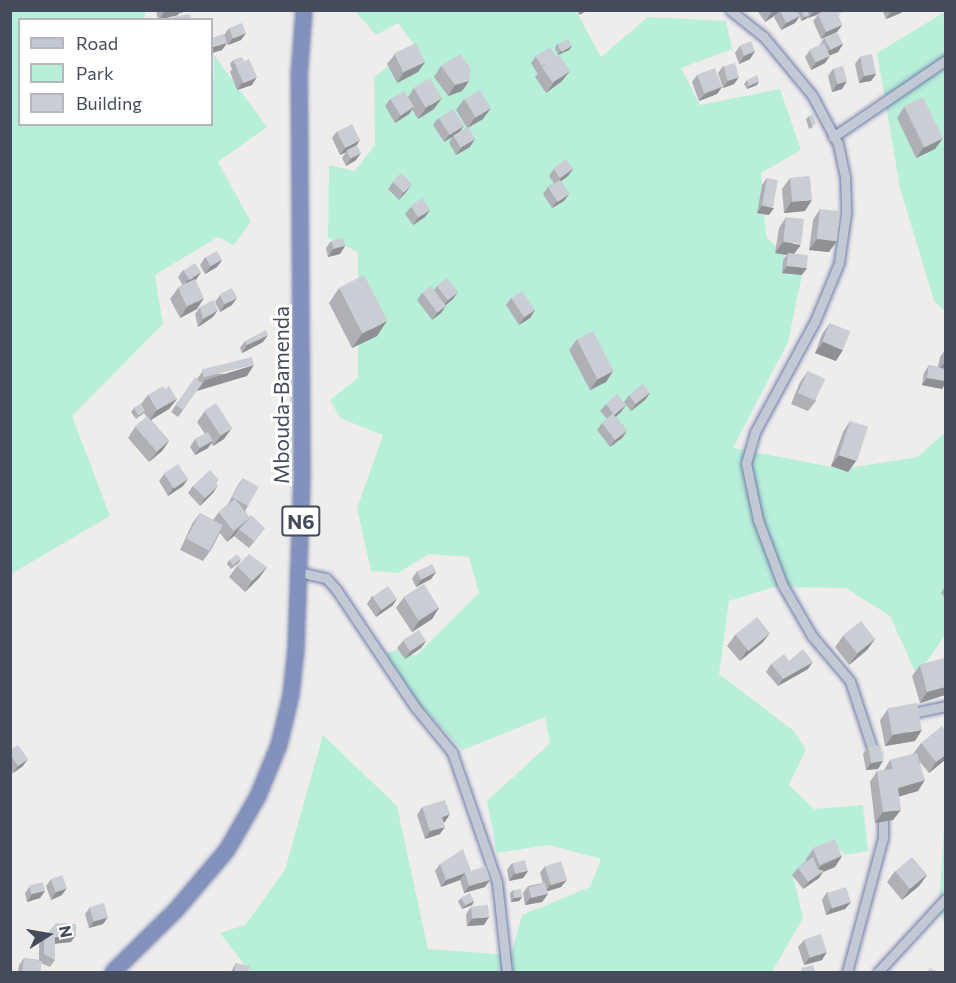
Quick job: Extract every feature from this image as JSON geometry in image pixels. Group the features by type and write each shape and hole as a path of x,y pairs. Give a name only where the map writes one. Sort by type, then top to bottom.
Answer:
{"highway":[{"name":"Mbouda-Bamenda","path":"113,972 176,910 227,850 258,796 279,745 291,695 300,572 299,77 304,10"}],"street":[{"path":"730,10 764,37 812,95 833,137 845,176 846,213 839,263 815,321 754,432 746,463 758,520 782,584 812,636 850,681 872,724 877,770"},
{"path":"833,137 945,60"},
{"path":"300,572 326,578 336,589 415,707 452,752 497,882 507,972"},
{"path":"901,716 945,706"},
{"path":"847,972 883,838 881,797"},
{"path":"878,972 945,898"}],"green space":[{"path":"11,11 146,11 144,18 18,18 18,126 213,126 214,55 267,127 218,162 251,222 234,245 218,237 155,275 163,324 72,416 110,516 11,574"},
{"path":"355,11 576,11 601,57 648,17 726,21 732,49 681,68 700,105 780,89 801,150 761,173 766,236 802,275 788,342 733,448 842,469 918,457 945,432 945,635 917,676 890,616 846,588 774,587 729,601 719,674 794,731 806,750 789,785 814,809 863,805 868,851 845,855 835,844 793,875 803,918 772,972 250,972 220,933 245,925 285,870 323,735 397,806 428,949 511,955 522,915 590,887 601,859 549,845 497,853 487,801 550,743 545,717 462,750 414,698 386,653 402,649 416,656 479,593 469,557 429,554 398,573 371,571 357,508 383,435 340,418 330,400 358,378 358,252 328,238 329,165 355,171 375,145 374,77 415,46 398,23 376,35"},
{"path":"945,12 945,311 934,301 900,188 877,53"},
{"path":"944,825 946,826 945,927 939,905"}],"building":[{"path":"780,10 797,10 800,16 786,23"},
{"path":"801,10 807,10 809,16 804,17"},
{"path":"825,10 836,10 842,25 826,32 818,14"},
{"path":"190,14 191,18 172,18"},
{"path":"242,23 246,33 233,38 229,28"},
{"path":"837,32 843,44 830,50 825,38"},
{"path":"224,34 227,43 213,47 213,38"},
{"path":"568,39 572,46 562,52 558,45"},
{"path":"751,41 755,51 744,56 740,45"},
{"path":"416,43 425,62 403,72 394,53"},
{"path":"824,43 830,56 815,62 809,50"},
{"path":"550,47 556,57 542,66 535,56"},
{"path":"460,54 471,69 469,81 455,85 441,66"},
{"path":"872,54 876,74 864,76 860,56"},
{"path":"559,55 570,71 553,83 542,67"},
{"path":"242,57 244,61 235,65 233,60"},
{"path":"249,59 257,77 243,83 235,65"},
{"path":"735,63 739,77 728,81 723,66"},
{"path":"843,66 847,81 837,84 833,69"},
{"path":"715,68 722,87 704,93 697,74"},
{"path":"757,75 759,81 749,86 747,80"},
{"path":"430,78 442,98 426,108 414,88"},
{"path":"480,90 491,108 475,117 465,99"},
{"path":"404,91 414,107 400,116 390,99"},
{"path":"923,97 943,138 924,148 904,106"},
{"path":"453,109 464,126 450,135 439,118"},
{"path":"813,114 816,124 812,125 809,116"},
{"path":"352,124 360,140 345,148 337,132"},
{"path":"468,127 475,139 460,148 453,136"},
{"path":"357,145 361,153 350,158 346,150"},
{"path":"566,159 573,169 560,178 553,168"},
{"path":"401,173 412,184 404,193 393,181"},
{"path":"810,176 812,200 792,202 790,178"},
{"path":"767,178 778,180 773,207 762,206"},
{"path":"560,180 569,194 558,202 548,188"},
{"path":"422,198 430,210 418,217 410,206"},
{"path":"820,209 840,211 837,241 817,239"},
{"path":"786,217 804,219 801,244 783,242"},
{"path":"343,238 345,246 333,249 331,241"},
{"path":"217,251 222,260 210,266 206,257"},
{"path":"788,253 808,255 807,268 787,266"},
{"path":"195,263 201,272 190,280 183,271"},
{"path":"364,275 387,320 362,333 339,288"},
{"path":"447,278 458,292 448,300 437,286"},
{"path":"195,279 204,298 187,306 178,287"},
{"path":"431,286 446,306 437,313 422,293"},
{"path":"232,288 237,298 225,304 220,294"},
{"path":"522,291 535,310 524,317 511,298"},
{"path":"213,300 218,310 203,319 200,307"},
{"path":"830,323 850,331 843,350 823,342"},
{"path":"266,330 268,335 247,345 245,341"},
{"path":"593,331 613,371 597,379 577,339"},
{"path":"252,357 254,365 203,377 202,370"},
{"path":"929,365 945,369 945,381 927,378"},
{"path":"808,371 825,379 815,401 798,393"},
{"path":"195,378 202,383 183,410 176,405"},
{"path":"643,384 650,393 636,404 629,395"},
{"path":"163,386 165,389 169,386 177,399 157,410 148,395"},
{"path":"617,394 626,405 614,415 627,431 615,440 602,423 613,413 606,404"},
{"path":"216,403 232,428 221,436 204,411"},
{"path":"141,404 145,411 138,415 134,408"},
{"path":"147,416 169,441 157,451 135,426"},
{"path":"850,421 868,427 857,461 839,455"},
{"path":"208,432 213,441 200,448 195,439"},
{"path":"178,464 188,479 174,488 164,474"},
{"path":"210,470 219,480 216,483 218,486 205,498 193,486"},
{"path":"243,478 259,487 248,506 232,497"},
{"path":"235,499 250,518 233,531 218,512"},
{"path":"200,513 223,525 209,551 186,539"},
{"path":"251,515 265,528 254,541 239,529"},
{"path":"237,554 241,559 233,565 229,560"},
{"path":"249,554 267,567 252,581 237,566"},
{"path":"432,564 436,572 421,580 417,572"},
{"path":"424,584 439,608 418,620 404,597"},
{"path":"388,586 397,599 382,610 372,597"},
{"path":"757,617 770,633 748,651 735,635"},
{"path":"861,621 875,639 857,653 843,635"},
{"path":"419,630 426,641 410,651 403,640"},
{"path":"803,649 813,662 783,679 771,664 784,654 789,661"},
{"path":"945,658 945,687 927,692 920,665"},
{"path":"917,703 922,730 892,735 887,708"},
{"path":"942,726 945,731 945,755 936,762 921,743"},
{"path":"18,745 28,759 18,766 10,750"},
{"path":"880,745 883,761 871,763 868,747"},
{"path":"917,753 925,780 898,788 901,810 883,812 877,771 893,769 890,760"},
{"path":"445,800 450,814 442,817 445,827 430,831 422,807"},
{"path":"835,839 842,856 819,865 813,848"},
{"path":"463,849 471,871 486,866 490,880 469,886 465,873 446,880 440,864"},
{"path":"813,857 818,869 824,871 808,882 798,868"},
{"path":"912,857 927,875 910,889 895,871"},
{"path":"525,860 528,871 515,874 512,863"},
{"path":"561,861 567,880 551,885 545,866"},
{"path":"62,875 67,888 56,892 51,879"},
{"path":"43,882 45,891 31,894 29,885"},
{"path":"545,883 548,894 531,898 529,887"},
{"path":"846,887 851,902 832,908 827,893"},
{"path":"521,889 522,897 514,898 513,890"},
{"path":"470,893 474,901 465,906 461,898"},
{"path":"104,903 108,917 94,922 90,907"},
{"path":"488,905 489,917 472,918 471,906"},
{"path":"56,923 76,924 76,935 55,937 55,960 44,954 44,937"},
{"path":"821,934 827,952 810,958 804,940"},
{"path":"24,958 42,961 40,972 22,972"},
{"path":"236,963 250,966 248,972 234,972"},
{"path":"813,965 815,972 802,972 801,968"}]}
